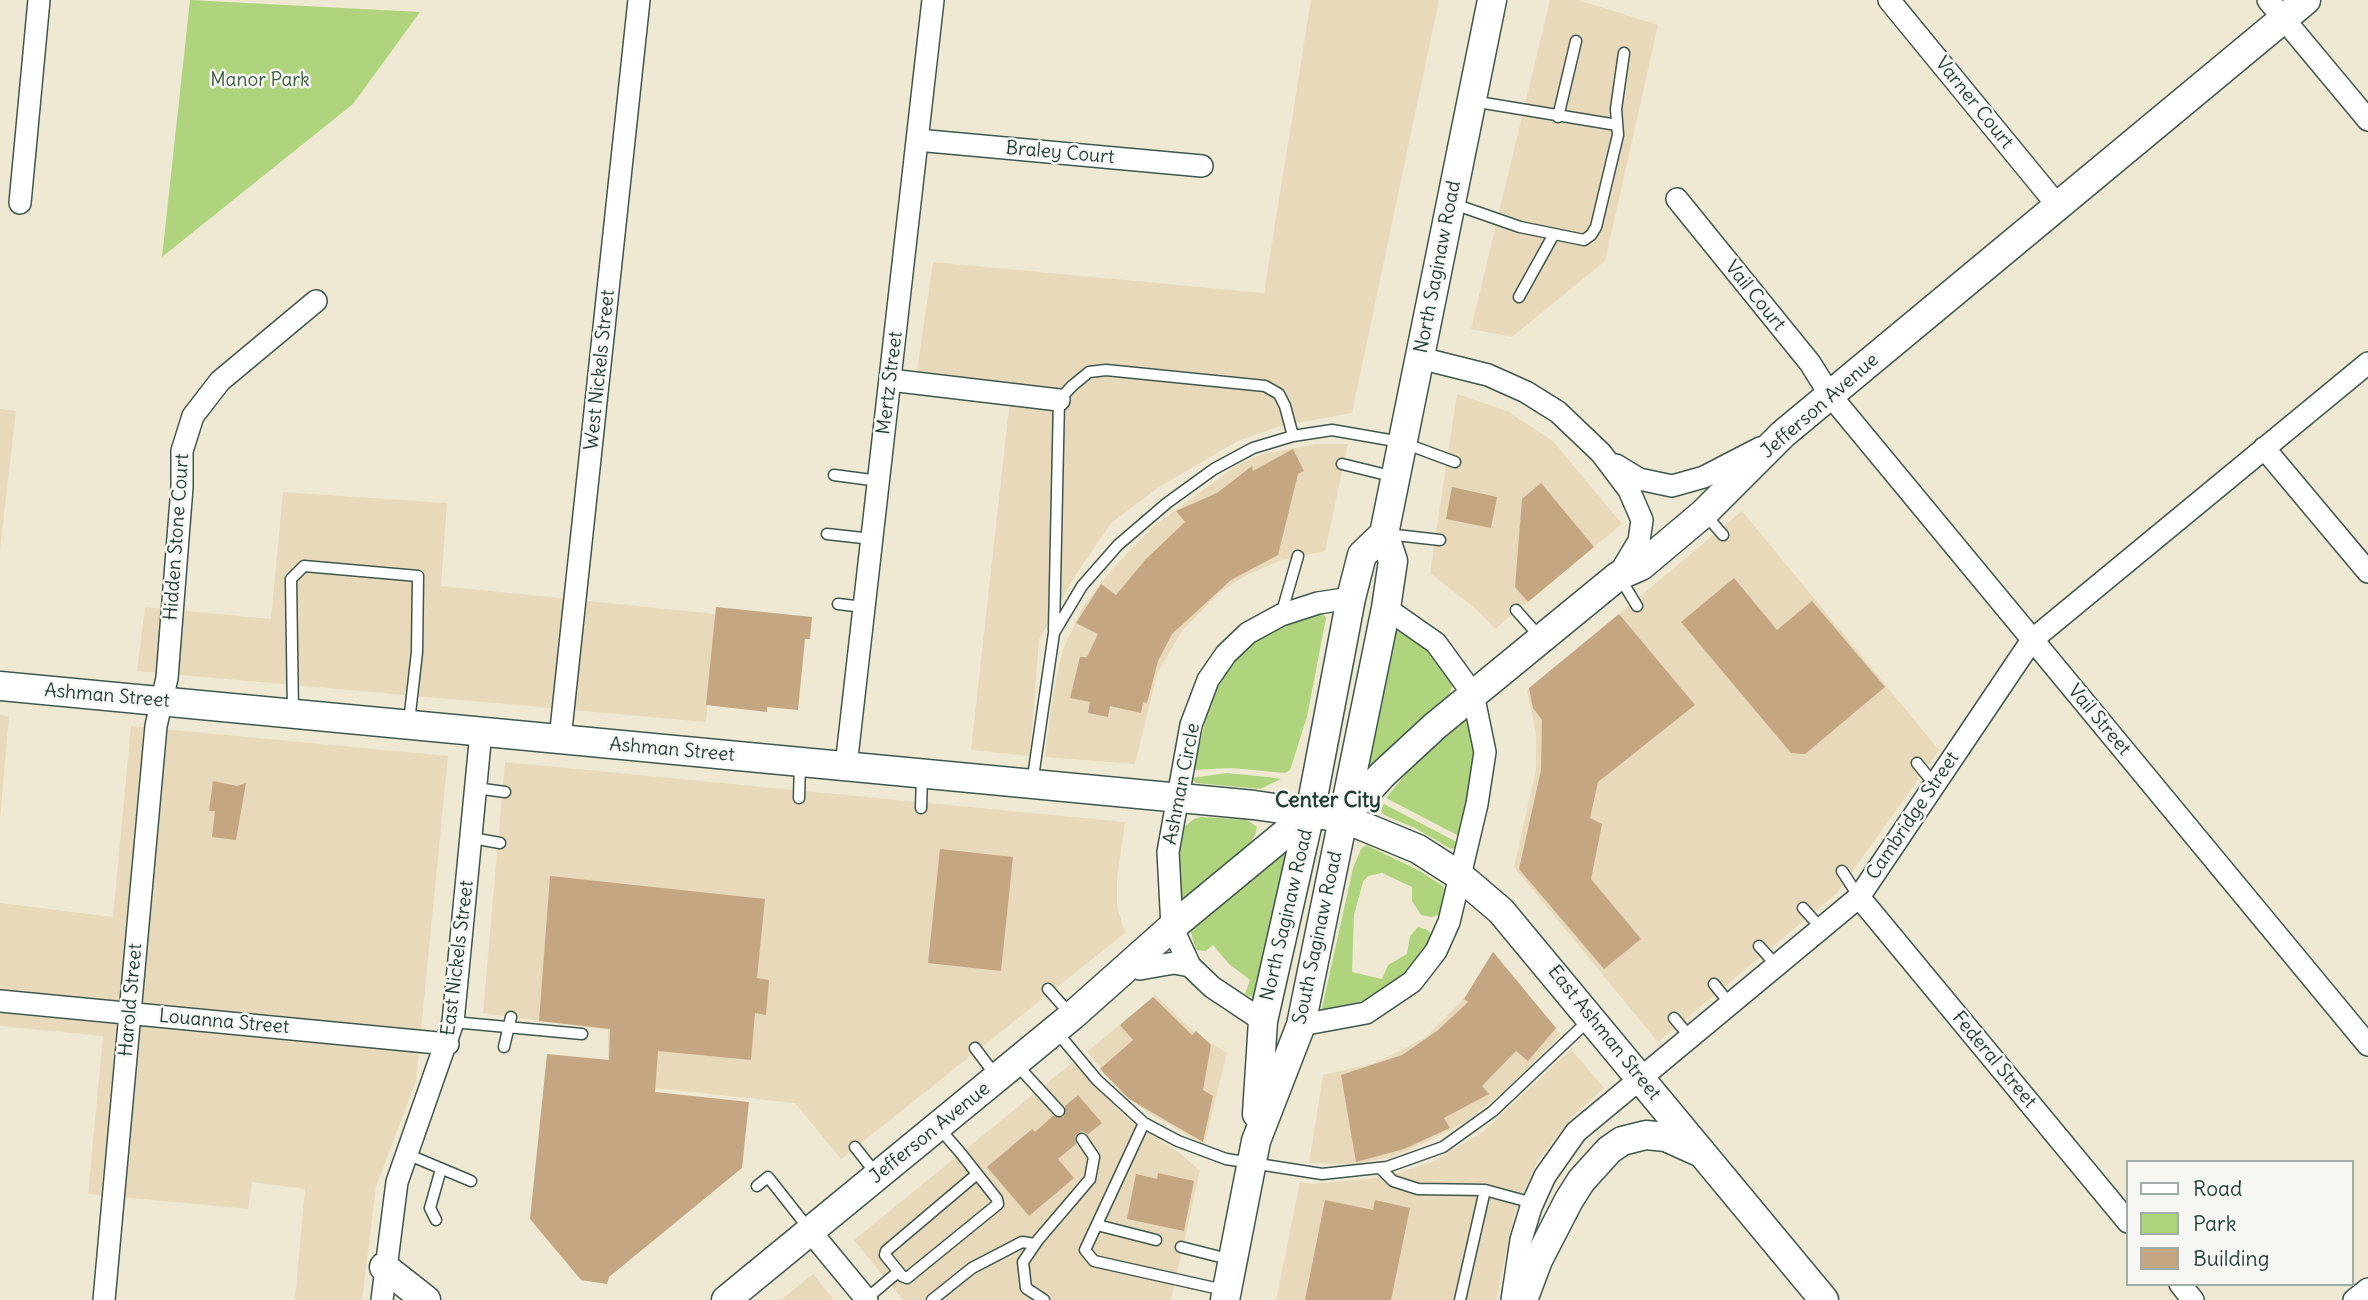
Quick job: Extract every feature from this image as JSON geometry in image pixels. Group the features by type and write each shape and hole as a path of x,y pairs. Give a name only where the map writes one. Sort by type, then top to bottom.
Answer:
{"street":[{"path":"20,203 39,0"},
{"name":"West Nickels Street","path":"560,739 639,0"},
{"name":"Mertz Street","path":"846,766 933,0"},
{"name":"North Saginaw Road","path":"1343,818 1386,608 1393,561 1384,534 1492,0"},
{"name":"Varner Court","path":"1889,0 2058,206"},
{"name":"Jefferson Avenue","path":"1343,818 1406,752 1618,576 1641,566 1704,513 1783,434 2058,206 2276,9 2306,0"},
{"path":"2276,9 2368,120"},
{"name":"Braley Court","path":"917,140 1202,166"},
{"name":"Vail Court","path":"1676,200 1810,363 1830,395"},
{"name":"Hidden Stone Court","path":"162,701 167,678 182,486 182,451 186,433 193,416 220,381 316,301"},
{"path":"1420,358 1488,375 1526,392 1558,411 1601,453 1629,490 1642,520 1639,541 1618,576"},
{"name":"Cambridge Street","path":"1513,1300 1521,1240 1533,1202 1545,1176 1576,1132 1859,897 2032,640 2368,363"},
{"path":"890,380 1059,400"},
{"name":"Vail Street","path":"1830,395 2368,1045"},
{"path":"1601,453 1639,479 1672,486 1718,471 1783,434"},
{"path":"2264,448 2368,572"},
{"name":"North Saginaw Road","path":"1254,1152 1263,1021 1310,813 1351,598 1362,555 1384,534"},
{"name":"Ashman Circle","path":"1263,1021 1212,987 1191,966 1172,927 1168,852 1191,725 1208,680 1226,654 1248,633 1281,615 1318,603 1351,598"},
{"path":"1301,1025 1366,1013 1412,982 1436,951 1445,931 1478,804 1485,752 1473,694 1436,643 1386,608"},
{"name":"Ashman Street","path":"0,686 1178,798 1343,818"},
{"name":"Harold Street","path":"104,1300 156,726 162,701"},
{"name":"East Nickels Street","path":"382,1300 391,1208 448,1044 453,1022 481,732"},
{"name":"Jefferson Avenue","path":"726,1300 1007,1071 1277,837 1310,813"},
{"name":"East Ashman Street","path":"1343,818 1418,849 1460,876 1501,911 1824,1300"},
{"name":"South Saginaw Road","path":"1225,1295 1254,1152 1301,1025 1343,818"},
{"name":"Federal Street","path":"1859,897 2126,1220"},
{"path":"1131,965 1140,969 1174,963 1191,966"},
{"name":"Louanna Street","path":"0,1001 448,1044"},
{"path":"1522,1300 1538,1260 1569,1200 1581,1181 1609,1150 1634,1137 1652,1135 1667,1137 1703,1154"},
{"path":"810,1231 866,1299"},
{"path":"384,1267 426,1300"},
{"path":"2182,1286 2193,1300"},
{"path":"2354,1300 2368,1289"}],"lane":[{"path":"1558,117 1576,41"},
{"path":"1451,204 1521,227 1584,240 1596,227 1618,135 1616,109 1624,54"},
{"path":"1472,102 1617,125"},
{"path":"1519,297 1554,234"},
{"path":"1032,784 1054,633 1059,400 1089,372 1107,370 1265,386 1279,394 1293,436"},
{"path":"1054,633 1082,586 1118,545 1167,503 1214,469 1253,448 1293,436 1332,430 1401,442 1455,461"},
{"path":"1342,464 1395,477"},
{"path":"834,475 878,481"},
{"path":"1704,513 1723,535"},
{"path":"827,534 872,539"},
{"path":"1384,534 1440,540"},
{"path":"1281,615 1298,556"},
{"path":"293,714 291,579 304,566 418,576 417,652 409,725"},
{"path":"1618,576 1637,606"},
{"path":"838,604 864,607"},
{"path":"1516,610 1541,639"},
{"path":"799,797 800,762"},
{"path":"1917,763 1934,784"},
{"path":"921,808 922,773"},
{"path":"476,789 505,792"},
{"path":"472,838 500,843"},
{"path":"1842,871 1859,897"},
{"path":"1803,908 1821,928"},
{"path":"1759,946 1776,965"},
{"path":"1714,984 1730,1004"},
{"path":"1048,989 1097,1080 1144,1123 1208,1153 1254,1152 1322,1174 1380,1168 1443,1147 1466,1132 1592,1018"},
{"path":"1674,1018 1690,1037"},
{"path":"453,1022 509,1022 583,1034"},
{"path":"504,1047 509,1022"},
{"path":"975,1048 1059,1111"},
{"path":"1144,1123 1085,1250 1094,1261 1225,1295"},
{"path":"938,1126 977,1174 998,1204 907,1278 898,1272 885,1255 886,1251 977,1174"},
{"path":"1044,1300 1026,1289 1024,1262 1035,1244 1090,1180 1094,1157 1082,1139"},
{"path":"855,1147 878,1175"},
{"path":"409,1154 471,1181"},
{"path":"1380,1168 1393,1181 1418,1189 1485,1190 1533,1202"},
{"path":"436,1220 430,1208 441,1169"},
{"path":"757,1186 768,1177 810,1231"},
{"path":"1460,1300 1485,1190"},
{"path":"1097,1225 1156,1240"},
{"path":"932,1300 972,1268 1022,1242 1035,1244"},
{"path":"1181,1247 1233,1260"},
{"path":"866,1299 898,1272"}],"shaded area":[{"path":"1311,0 1439,0 1352,413 1280,426 1238,441 1159,487 1111,523 1073,579 1039,640 1030,756 971,750 1010,399 914,391 933,262 1264,293"},
{"path":"1550,0 1578,0 1658,25 1605,261 1512,337 1471,329"},
{"path":"1457,394 1507,411 1553,441 1622,524 1495,629 1476,609 1430,573"},
{"path":"0,409 16,411 0,549"},
{"path":"1316,444 1348,444 1325,551 1279,561 1247,575 1220,592 1182,631 1157,674 1135,764 1045,757 1053,694 1063,649 1083,607 1113,568 1154,526 1236,466 1262,454"},
{"path":"283,492 447,503 441,586 716,614 706,722 137,671 145,607 271,619"},
{"path":"1742,511 1939,750 1837,893 1658,1042 1514,867 1536,770 1536,733 1527,691"},
{"path":"0,715 9,716 0,819"},
{"path":"131,726 448,756 416,1081 376,1187 362,1300 295,1300 305,1189 252,1182 248,1209 88,1194 103,1036 0,1026 0,903 113,917"},
{"path":"505,762 1125,822 1117,879 1117,906 1125,933 841,1159 795,1103 608,1083 608,1030 483,1013"},
{"path":"1493,951 1561,1035 1505,1090 1467,1121 1429,1141 1391,1157 1356,1164 1309,1163 1323,1075 1375,1063 1426,1037 1465,997"},
{"path":"1155,995 1193,1031 1227,1053 1204,1145 1147,1112 1120,1090 1087,1052"},
{"path":"1571,1049 1604,1088 1574,1115 1538,1160 1514,1215 1496,1300 1276,1300 1300,1182 1313,1184 1385,1177 1432,1162 1483,1132"},
{"path":"1073,1062 1127,1119 1181,1154 1200,1171 1171,1300 903,1300 854,1240"},
{"path":"813,1274 834,1300 781,1300"}],"green space":[{"name":"Manor Park","path":"190,0 420,12 353,104 162,257"},
{"path":"1322,612 1326,618 1307,717 1290,770 1285,773 1231,768 1193,770 1212,694 1233,659 1268,630"},
{"path":"1395,625 1426,644 1453,681 1452,687 1448,697 1371,766 1367,765"},
{"path":"1466,720 1469,721 1474,748 1459,836 1386,798 1414,764"},
{"path":"1227,773 1281,779 1260,789 1196,783 1191,778"},
{"path":"1384,804 1455,841 1457,847 1451,849 1417,829 1384,815 1380,809"},
{"path":"1201,817 1247,820 1257,827 1248,846 1178,907 1175,890 1180,830"},
{"path":"1366,845 1420,871 1443,886 1447,894 1441,914 1432,917 1421,915 1412,901 1412,887 1382,873 1368,876 1363,882 1354,915 1352,972 1382,979 1388,965 1407,954 1410,936 1418,927 1428,930 1433,938 1409,969 1375,997 1325,1012 1322,1008 1353,868 1361,849"},
{"path":"1286,848 1256,999 1245,994 1250,980 1229,964 1213,945 1206,951 1196,950 1190,929"}],"building":[{"path":"1293,449 1304,471 1298,474 1278,555 1231,580 1172,634 1158,661 1147,703 1143,702 1141,713 1110,706 1108,717 1088,713 1090,702 1070,698 1080,657 1087,657 1098,634 1076,623 1101,584 1116,595 1146,559 1185,522 1176,511 1217,493 1252,466 1253,471"},
{"path":"1541,483 1594,547 1528,602 1515,587 1522,499"},
{"path":"1452,487 1497,497 1491,528 1446,519"},
{"path":"1734,578 1777,630 1812,601 1885,687 1805,754 1791,753 1681,622"},
{"path":"716,607 812,617 810,639 805,639 798,710 767,707 767,712 706,705"},
{"path":"1619,614 1695,705 1598,782 1590,818 1602,824 1591,879 1641,939 1604,969 1519,869 1541,770 1542,720 1533,708 1529,688"},
{"path":"213,781 237,786 246,783 236,840 212,837 215,811 209,811"},
{"path":"940,849 1013,857 1001,971 928,963"},
{"path":"550,876 765,899 757,978 769,980 766,1015 755,1013 751,1060 658,1051 655,1092 749,1102 742,1168 609,1277 607,1284 581,1280 530,1219 547,1054 609,1060 610,1029 539,1021"},
{"path":"1493,952 1556,1028 1528,1061 1516,1051 1482,1086 1489,1094 1444,1118 1450,1128 1404,1149 1356,1162 1341,1075 1402,1055 1437,1031 1468,1002 1464,999"},
{"path":"1153,997 1192,1035 1196,1031 1211,1045 1203,1090 1213,1096 1203,1142 1129,1099 1100,1069 1133,1040 1120,1025"},
{"path":"1078,1095 1102,1123 1088,1134 1082,1131 1075,1135 1076,1144 1058,1159 1074,1178 1029,1216 987,1167 1032,1129 1035,1132 1053,1116 1064,1117 1065,1106"},
{"path":"1158,1173 1194,1181 1184,1231 1127,1219 1136,1174 1157,1179"},
{"path":"1325,1200 1373,1210 1375,1200 1410,1208 1391,1300 1305,1300"}],"district":[{"name":"Center City","path":"1328,801"}]}
